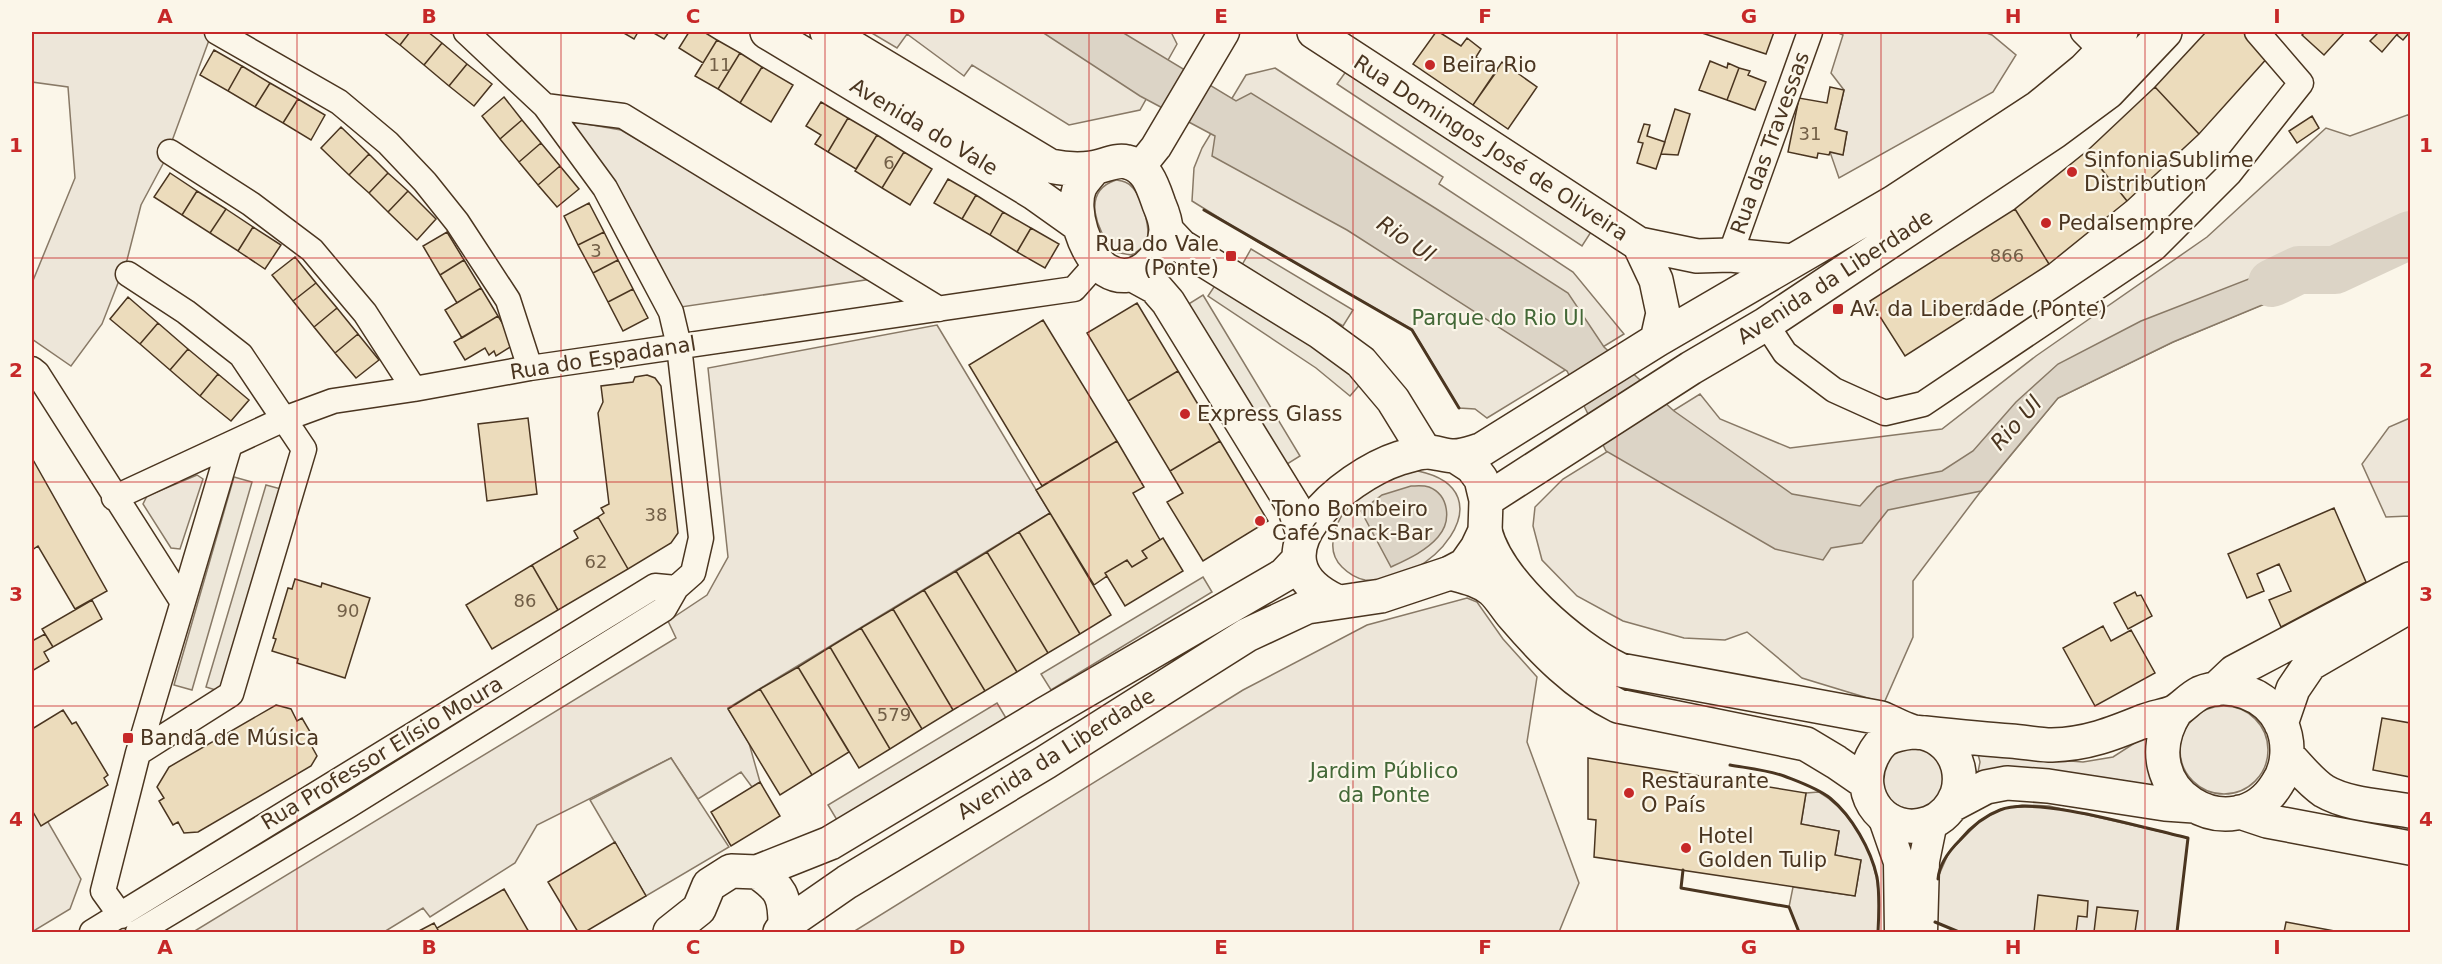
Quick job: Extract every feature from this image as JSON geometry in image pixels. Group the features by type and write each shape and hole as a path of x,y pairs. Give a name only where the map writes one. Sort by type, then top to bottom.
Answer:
{"main road":[{"name":"Avenida do Vale","path":"767,32 1034,193 1079,225"},
{"name":"Avenida do Vale","path":"827,32 1050,166 1071,170 1126,162 1140,167"},
{"name":"Rua Domingos José de Oliveira","path":"1314,32 1639,244 1697,256 1730,255 1792,261"},
{"name":"Avenida da Liberdade","path":"782,929 847,882 1046,762 1247,635 1308,607 1381,596 1450,573 1465,565 1477,548 1486,515 1562,450 1691,368 1766,324 2054,132 2108,92 2165,32"},
{"name":"Avenida da Liberdade","path":"670,933 702,921 710,885 731,871 757,872 830,843 1284,575 1336,494 1368,471 1399,459 1481,450 1657,340 1894,202 2039,107 2084,70 2102,38"},
{"path":"1140,167 1149,180 1166,230 1180,246 1320,332 1361,362 1440,454 1472,467 1481,479 1489,547 1530,601 1584,649 1620,670 1881,718 1938,739 1949,748 1960,776 1958,791 1942,814"},
{"path":"1094,168 1080,187 1077,205 1079,225 1090,253 1105,270 1133,275 1155,287 1168,302 1294,507 1303,575 1311,586 1336,601"},
{"path":"1133,275 1151,266 1162,250 1166,230"},
{"name":"Rua Domingos José de Oliveira","path":"1639,244 1656,280 1663,313 1657,340"},
{"path":"1450,573 1472,579 1493,591 1512,615 1575,680 1618,706 1806,744 1865,782"},
{"path":"2216,689 2234,672 2410,579"},
{"path":"2410,606 2310,664 2293,689 2284,739 2284,770 2268,796 2255,806 2240,812 2225,814 2209,812 2194,806 2172,785 2165,771 2162,755 2165,732 2176,711 2187,700 2201,693 2232,688 2254,696 2272,710 2284,739 2309,778 2323,790 2338,798 2410,811"},
{"path":"2176,711 2145,720 2112,735 2052,745 1919,732 1884,740 1867,766 1865,782 1868,795 1883,816 1894,823 1907,826 1942,814 1986,787 2007,783 2048,786 2165,804 2194,806"},
{"path":"2240,812 2267,821 2410,848"},
{"name":"Avenida da Liberdade","path":"757,872 775,884 785,903 782,929"}],"street":[{"path":"217,32 339,102 388,143 425,182 457,222 508,300 530,368"},
{"name":"Rua Professor Elísio Moura","path":"92,933 129,924 256,830 655,586 676,588 693,573 701,538 680,346 671,312 605,188 544,106 466,32"},
{"path":"1140,167 1156,147 1224,32"},
{"name":"Rua das Travessas","path":"1730,255 1810,32"},
{"path":"1766,324 1785,353 1834,390 1885,413 1923,404 2155,248 2229,174 2301,84 2257,32"},
{"path":"544,106 624,116 939,309"},
{"path":"170,152 251,204 312,250 365,313 414,389"},
{"name":"Rua do Espadanal","path":"114,498 284,419 333,401 530,368 1074,290 1098,262"},
{"path":"128,274 186,312 241,355 304,449 231,694 138,753"},
{"path":"32,369 37,373 114,498 182,601"},
{"path":"129,924 103,891 138,753 230,444"},
{"path":"1922,933 1924,861 1942,814"},
{"path":"1883,816 1899,862 1900,933"}],"green space":[{"path":"32,32 212,32 165,160 141,205 127,260 102,324 71,366 32,339 32,283 75,178 68,87 32,82"},
{"path":"870,32 1171,32 1177,44 1140,110 1069,125 972,65 964,76 907,34 897,48"},
{"path":"1836,32 1984,32 1992,35 2016,55 1993,92 1839,178 1830,152 1843,154 1847,132 1835,129 1844,90 1831,73 1843,35"},
{"name":"Parque do Rio Ul","path":"1275,68 1443,177 1439,184 1573,272 1624,334 1487,418 1475,409 1459,408 1412,329 1258,242 1192,201 1194,168 1202,148 1246,75"},
{"path":"2410,114 2410,243 2173,342 2058,398 1981,491 1913,581 1913,637 1884,703 1802,678 1747,632 1725,640 1684,638 1623,621 1577,596 1542,560 1533,526 1535,507 1563,479 1700,394 1720,419 1790,448 1942,429 2036,356 2207,237 2326,128 2350,136"},
{"path":"569,121 621,130 872,279 681,307"},
{"path":"1116,180 1123,181 1133,188 1140,199 1147,223 1146,243 1131,255 1115,252 1102,234 1095,213 1098,193"},
{"path":"937,325 1050,513 728,708 749,743 760,782 752,787 741,772 698,799 671,758 537,825 515,863 430,917 423,908 384,932 193,932 676,638 668,621 707,595 728,557 708,368"},
{"path":"2410,418 2410,519 2409,516 2386,517 2362,464 2389,427"},
{"path":"1418,471 1445,482 1458,498 1459,517 1450,536 1434,555 1413,570 1389,579 1365,580 1350,574 1342,567 1333,549 1336,528 1342,515 1363,493 1376,485 1404,473"},
{"path":"197,475 203,479 180,549 171,548 143,504 147,496"},
{"name":"Jardim Público da Ponte","path":"1467,598 1477,602 1503,639 1537,677 1527,742 1579,883 1559,932 853,932 1243,690 1367,625"},
{"path":"2215,706 2233,706 2249,713 2261,725 2268,741 2268,759 2261,775 2249,787 2233,794 2215,794 2199,787 2187,775 2180,759 2180,741 2187,725 2199,713"},
{"path":"2147,735 2150,774 2157,791 1977,777 1980,762 1978,754 2083,762 2113,757"},
{"path":"1913,747 1925,749 1935,756 1942,766 1944,778 1942,790 1935,800 1925,807 1913,809 1901,807 1891,800 1884,790 1882,778 1884,766 1891,756 1901,749"},
{"path":"1819,792 1839,807 1863,840 1876,876 1878,932 1799,932 1789,907 1793,887 1855,896 1861,860 1835,855 1839,831 1801,824 1806,793"},
{"path":"2022,805 2049,806 2188,838 2177,932 1959,932 1935,922 1939,875 1949,852 1981,820 2001,809"},
{"path":"33,812 48,822 81,879 70,909 32,932"}],"shaded area":[{"path":"1347,70 1591,232 1582,246 1337,84"},
{"path":"1251,249 1353,310 1343,326 1242,265"},
{"path":"1218,281 1327,352 1362,382 1350,396 1316,368 1208,296"},
{"path":"1203,295 1300,456 1284,466 1187,305"},
{"path":"234,477 252,482 192,690 174,685"},
{"path":"266,485 281,489 222,692 206,687"},
{"path":"1203,577 1212,592 1051,690 1041,674"},
{"path":"997,703 1006,718 837,820 828,805"},
{"path":"671,758 729,847 646,896 590,800"}],"water":[{"path":"1042,32 1122,32 1236,101 1251,93 1568,293 1604,347 1674,411 1792,494 1860,506 1877,487 1896,480 1942,471 1973,451 2016,402 2058,364 2141,321 2313,254 2337,274 2173,342 2058,398 1981,491 1888,510 1862,543 1831,548 1823,560 1775,549 1606,451 1567,371 1347,230 1212,156 1215,136 1140,96"},
{"path":"1411,486 1429,487 1436,491 1444,502 1447,516 1438,537 1416,554 1391,567 1361,511 1382,495"}],"building":[{"path":"383,32 410,32 400,45"},
{"path":"410,32 428,32 442,43 424,65 400,45"},
{"path":"622,32 638,32 634,39"},
{"path":"652,32 669,32 664,39"},
{"path":"689,32 704,32 717,40 703,63 679,48"},
{"path":"1436,32 1461,46 1467,38 1481,49 1476,57 1497,71 1473,105 1413,64"},
{"path":"1699,32 1774,32 1766,54"},
{"path":"2206,32 2249,32 2270,55 2199,134 2155,87"},
{"path":"2305,32 2345,32 2324,55 2302,35"},
{"path":"2379,32 2399,32 2382,52 2370,41"},
{"path":"2399,32 2410,32 2403,40 2397,35"},
{"path":"717,40 740,53 718,89 695,76"},
{"path":"442,43 467,64 449,86 424,65"},
{"path":"214,50 242,66 228,91 200,75"},
{"path":"740,53 762,67 740,103 718,89"},
{"path":"1710,61 1727,68 1728,63 1739,68 1727,100 1699,90"},
{"path":"1502,62 1537,87 1508,129 1473,105"},
{"path":"467,64 492,84 474,106 449,86"},
{"path":"242,66 270,83 255,107 228,91"},
{"path":"762,67 793,85 771,122 740,103"},
{"path":"1739,68 1750,71 1748,75 1766,82 1755,110 1727,100"},
{"path":"270,83 298,99 283,123 255,107"},
{"path":"1830,87 1844,90 1835,129 1847,132 1843,155 1830,152 1829,155 1818,153 1817,158 1788,152 1799,98 1827,103"},
{"path":"2155,87 2199,134 2127,201 2087,151"},
{"path":"504,97 522,120 500,139 482,116"},
{"path":"298,99 325,115 311,140 283,123"},
{"path":"821,102 848,118 828,152 815,144 821,135 806,126"},
{"path":"1675,109 1690,114 1678,155 1661,154"},
{"path":"2312,116 2319,128 2297,143 2289,131"},
{"path":"848,118 877,135 856,169 828,152"},
{"path":"522,120 541,143 519,162 500,139"},
{"path":"1644,124 1650,125 1647,136 1665,142 1656,169 1637,163 1643,143 1638,142"},
{"path":"341,127 369,154 349,175 321,148"},
{"path":"877,135 904,152 882,188 855,171"},
{"path":"541,143 560,166 538,185 519,162"},
{"path":"2087,151 2127,201 2049,264 2015,209"},
{"path":"904,152 932,169 910,205 882,188"},
{"path":"369,154 388,173 369,193 349,175"},
{"path":"560,166 579,189 557,207 538,185"},
{"path":"170,173 197,191 182,215 154,197"},
{"path":"388,173 408,191 388,212 369,193"},
{"path":"948,179 976,195 962,219 934,203"},
{"path":"197,191 226,209 210,233 182,215"},
{"path":"408,191 436,219 417,240 388,212"},
{"path":"976,195 1003,212 990,235 962,219"},
{"path":"589,203 604,232 578,245 564,216"},
{"path":"226,209 253,227 238,251 210,233"},
{"path":"2015,209 2049,264 1905,356 1870,301"},
{"path":"1003,212 1031,228 1017,252 990,235"},
{"path":"253,227 281,245 265,269 238,251"},
{"path":"1031,228 1059,244 1045,268 1017,252"},
{"path":"447,232 464,260 440,275 423,246"},
{"path":"604,232 618,260 593,273 578,245"},
{"path":"295,257 316,283 293,301 272,275"},
{"path":"464,260 481,288 457,303 440,275"},
{"path":"618,260 633,289 608,302 593,273"},
{"path":"316,283 337,308 314,327 293,301"},
{"path":"481,288 498,316 462,338 445,310"},
{"path":"633,289 648,318 623,331 608,302"},
{"path":"128,297 158,323 140,344 110,319"},
{"path":"1137,303 1178,371 1128,401 1087,333"},
{"path":"337,308 358,334 335,353 314,327"},
{"path":"498,316 515,344 496,356 494,351 489,355 485,348 465,360 454,342"},
{"path":"1043,320 1117,441 1042,486 969,365"},
{"path":"158,323 188,349 170,370 140,344"},
{"path":"358,334 379,360 356,378 335,353"},
{"path":"188,349 218,374 200,396 170,370"},
{"path":"1178,371 1220,441 1170,471 1128,401"},
{"path":"218,374 249,400 231,421 200,396"},
{"path":"647,375 655,378 661,386 678,533 671,543 628,569 598,517 604,513 601,508 609,504 598,413 603,402 601,386 633,382 635,377"},
{"path":"528,418 537,494 487,501 478,424"},
{"path":"1117,441 1144,487 1133,493 1160,540 1142,551 1147,558 1132,567 1127,560 1105,573 1107,576 1094,585 1036,490"},
{"path":"1220,441 1268,521 1203,561 1167,502 1183,493 1170,471"},
{"path":"32,458 107,591 75,609 38,546 32,550"},
{"path":"2334,508 2366,582 2281,627 2269,600 2291,591 2279,564 2257,574 2264,591 2247,598 2228,554"},
{"path":"1050,513 1111,615 1080,634 1019,532"},
{"path":"598,517 628,569 558,610 532,565 578,538 574,531"},
{"path":"1019,532 1080,634 1048,653 987,552"},
{"path":"1163,538 1183,571 1125,606 1105,573 1127,560 1132,567 1147,558 1142,551"},
{"path":"987,552 1048,653 1017,672 956,571"},
{"path":"532,565 558,610 492,649 466,605"},
{"path":"956,571 1017,672 985,691 924,590"},
{"path":"295,579 321,587 322,583 370,598 345,678 297,663 298,659 272,651 276,639 273,638 288,588 292,589"},
{"path":"924,590 985,691 953,710 893,609"},
{"path":"2135,592 2137,596 2141,595 2152,616 2128,629 2114,603"},
{"path":"92,600 102,619 53,647 42,629"},
{"path":"893,609 953,710 922,729 861,628"},
{"path":"2103,626 2111,641 2131,630 2155,673 2095,706 2063,648"},
{"path":"861,628 922,729 890,749 830,647"},
{"path":"45,634 53,647 44,652 49,661 32,671 32,641"},
{"path":"830,647 890,749 859,768 798,667"},
{"path":"798,667 849,752 812,775 760,689"},
{"path":"760,689 812,775 780,795 728,709"},
{"path":"276,705 291,709 297,721 302,718 316,742 311,745 317,756 311,766 198,832 184,833 178,822 173,825 159,801 164,798 157,787 169,767"},
{"path":"63,710 72,724 76,722 108,775 104,778 108,785 41,826 32,813 32,729"},
{"path":"2382,718 2410,723 2410,777 2373,770"},
{"path":"1588,758 1806,793 1801,824 1839,831 1835,855 1861,860 1855,896 1594,857 1596,820 1588,819"},
{"path":"760,782 780,816 731,846 711,812"},
{"path":"615,842 646,896 585,932 578,932 548,882"},
{"path":"504,889 529,932 439,932 437,928"},
{"path":"2038,895 2088,901 2087,917 2078,916 2076,932 2034,932"},
{"path":"2097,907 2138,911 2135,932 2094,932"},
{"path":"2286,922 2340,932 2284,932"},
{"path":"434,923 439,932 417,932"}],"waterway":[{"name":"Rio Ul","path":"2272,283 2299,270 2335,270 2410,235"}],"wall":[{"path":"1204,210 1412,330 1459,408"},
{"path":"1730,765 1784,776 1808,786 1830,798 1846,814 1860,834 1877,877 1878,932"},
{"path":"1938,879 1943,863 1956,844 1978,822 2000,810 2038,807 2092,815 2188,838 2177,932"},
{"path":"1683,870 1681,888 1789,907 1799,932"},
{"path":"1935,922 1959,932"}],"place":[{"name":"Beira Rio","path":"1430,65"},
{"name":"SinfoniaSublime Distribution","path":"2072,172"},
{"name":"Pedalsempre","path":"2046,223"},
{"name":"Rua do Vale (Ponte)","path":"1231,256"},
{"name":"Av. da Liberdade (Ponte)","path":"1838,309"},
{"name":"Express Glass","path":"1185,414"},
{"name":"Tono Bombeiro Café Snack-Bar","path":"1260,521"},
{"name":"Banda de Música","path":"128,738"},
{"name":"Restaurante O País","path":"1629,793"},
{"name":"Hotel Golden Tulip","path":"1686,848"}]}
